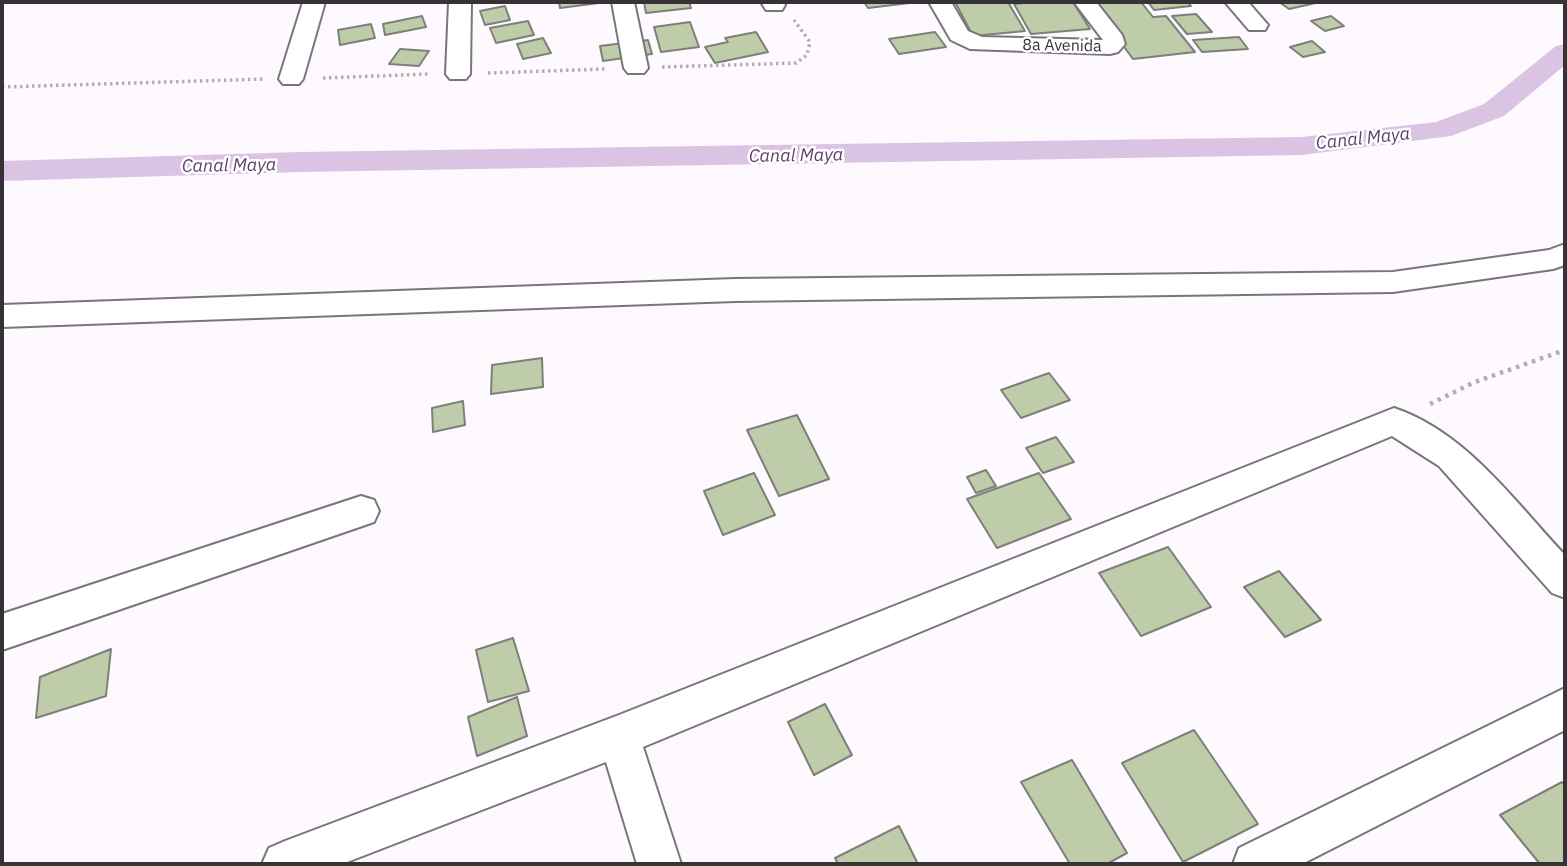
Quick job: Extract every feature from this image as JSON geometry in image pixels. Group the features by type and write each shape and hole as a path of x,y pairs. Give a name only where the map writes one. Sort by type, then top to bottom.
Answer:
{"street":[{"path":"291,79 314,2"},
{"path":"458,74 460,2"},
{"path":"623,2 636,68"},
{"name":"8a Avenida","path":"940,2 959,35 978,44 1110,47 1114,40 1085,2"},
{"path":"1236,2 1257,24"},
{"path":"2,316 736,290 1393,282 1553,259 1565,254"},
{"path":"285,864 619,736 1394,421 1451,456 1565,581"},
{"path":"2,632 361,511"},
{"path":"1255,864 1565,708"},
{"path":"619,736 659,864"}],"path":[{"path":"2,87 796,63 807,55 810,42 789,15 773,4"},
{"path":"1394,421 1475,382 1565,350"}],"building":[{"path":"559,2 607,2 560,8"},
{"path":"644,2 689,2 691,8 646,13"},
{"path":"864,2 918,2 868,8"},
{"path":"955,2 1008,2 1025,31 973,36"},
{"path":"1073,2 1090,29 1031,34 1014,4"},
{"path":"1091,2 1141,2 1153,17 1166,16 1195,52 1133,59"},
{"path":"1148,2 1188,2 1191,6 1154,10"},
{"path":"1279,2 1320,2 1289,9"},
{"path":"505,6 510,20 485,25 480,11"},
{"path":"1196,14 1212,32 1187,34 1172,16"},
{"path":"422,16 426,27 385,35 383,24"},
{"path":"1331,16 1344,26 1325,31 1311,21"},
{"path":"528,21 534,35 496,43 490,28"},
{"path":"690,22 699,47 661,52 654,27"},
{"path":"371,24 375,38 340,45 338,30"},
{"path":"756,32 768,52 715,63 705,47 728,42 725,38"},
{"path":"935,32 946,47 899,54 889,39"},
{"path":"1239,37 1248,49 1202,52 1193,40"},
{"path":"543,38 551,53 523,59 517,44"},
{"path":"648,40 652,54 603,61 600,46"},
{"path":"1312,41 1325,52 1303,57 1290,47"},
{"path":"400,49 429,51 419,66 389,64"},
{"path":"542,358 543,387 491,394 492,365"},
{"path":"1049,373 1070,400 1021,418 1001,390"},
{"path":"463,401 465,425 433,432 432,408"},
{"path":"797,415 829,479 779,496 747,430"},
{"path":"1056,437 1074,462 1043,473 1026,448"},
{"path":"986,470 996,486 976,493 967,477"},
{"path":"754,473 775,515 723,535 704,491"},
{"path":"1039,473 1071,519 997,548 967,499"},
{"path":"1168,547 1211,607 1141,636 1099,573"},
{"path":"1279,571 1321,620 1285,637 1244,587"},
{"path":"513,638 529,691 488,702 476,650"},
{"path":"111,649 106,696 36,718 40,677"},
{"path":"517,697 527,736 477,756 468,717"},
{"path":"825,704 852,755 814,775 788,722"},
{"path":"1194,730 1258,824 1183,862 1122,763"},
{"path":"1072,760 1127,853 1107,864 1070,864 1021,782"},
{"path":"1562,782 1565,786 1565,864 1540,864 1500,815"},
{"path":"899,826 918,864 838,864 835,858"}],"waterway":[{"name":"Canal Maya","path":"2,171 300,162 1302,146 1441,130 1494,110 1565,52"}]}
